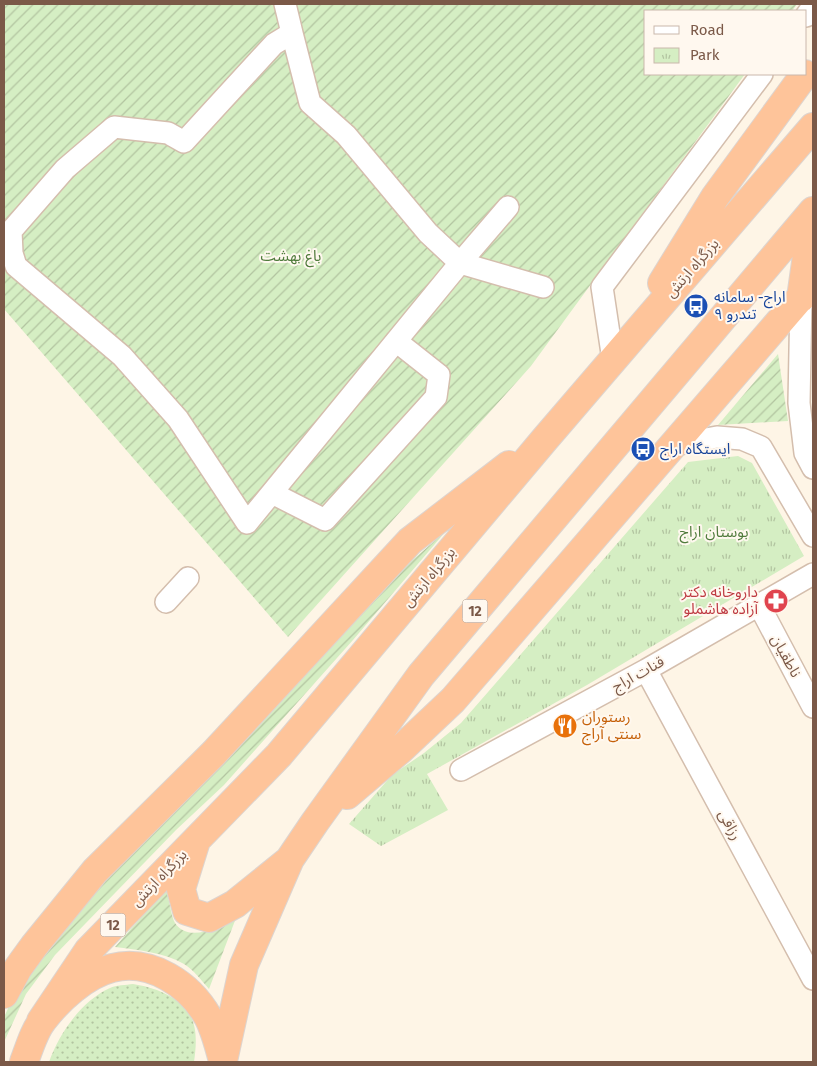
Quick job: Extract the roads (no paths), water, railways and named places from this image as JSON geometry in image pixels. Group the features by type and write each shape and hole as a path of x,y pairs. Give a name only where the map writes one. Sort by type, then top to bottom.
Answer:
{"highway":[{"path":"613,360 715,197 804,75"},
{"name":"بزرگراه ارتش","path":"41,1022 88,951 279,755 545,439 813,127"},
{"path":"315,822 400,750 453,700 807,290 813,212"},
{"name":"12","path":"223,1062 244,964 290,859 315,822 421,675 813,212"},
{"path":"4,994 18,968 34,946 96,870 214,753 410,541 545,439"},
{"path":"197,838 181,889 187,911 209,918 235,904 290,859"},
{"path":"24,1062 41,1022 68,993 90,978 113,968 136,966 157,971 179,983 196,999 209,1018 223,1062"}],"street":[{"path":"285,4 310,103 346,135 429,234 460,263 543,287"},
{"path":"292,33 274,44 184,142 168,133 114,127 65,169 11,231 12,253 10,262 122,356 178,419 247,523 460,263 508,208"},
{"path":"613,360 602,287 761,75"},
{"path":"807,290 799,403 805,453 813,468"},
{"path":"272,492 324,520 436,397 439,375 396,341"},
{"path":"674,445 716,437 742,439 761,447 813,536"},
{"name":"قنات اراج","path":"461,770 646,670 813,574"},
{"path":"166,602 188,578"},
{"name":"ناطقیان","path":"759,605 813,707"},
{"name":"رزاقی","path":"646,670 813,979"}],"place":[{"name":"اراج- سامانه ۹ تندرو","path":"696,306"},
{"name":"ایستگاه اراج","path":"643,449"},
{"name":"داروخانه دکتر آزاده هاشملو","path":"776,601"},
{"name":"رستوران سنتی آراج","path":"565,726"}],"park label":[{"name":"باغ بهشت","path":"291,256"},
{"name":"بوستان اراج","path":"714,532"}]}
